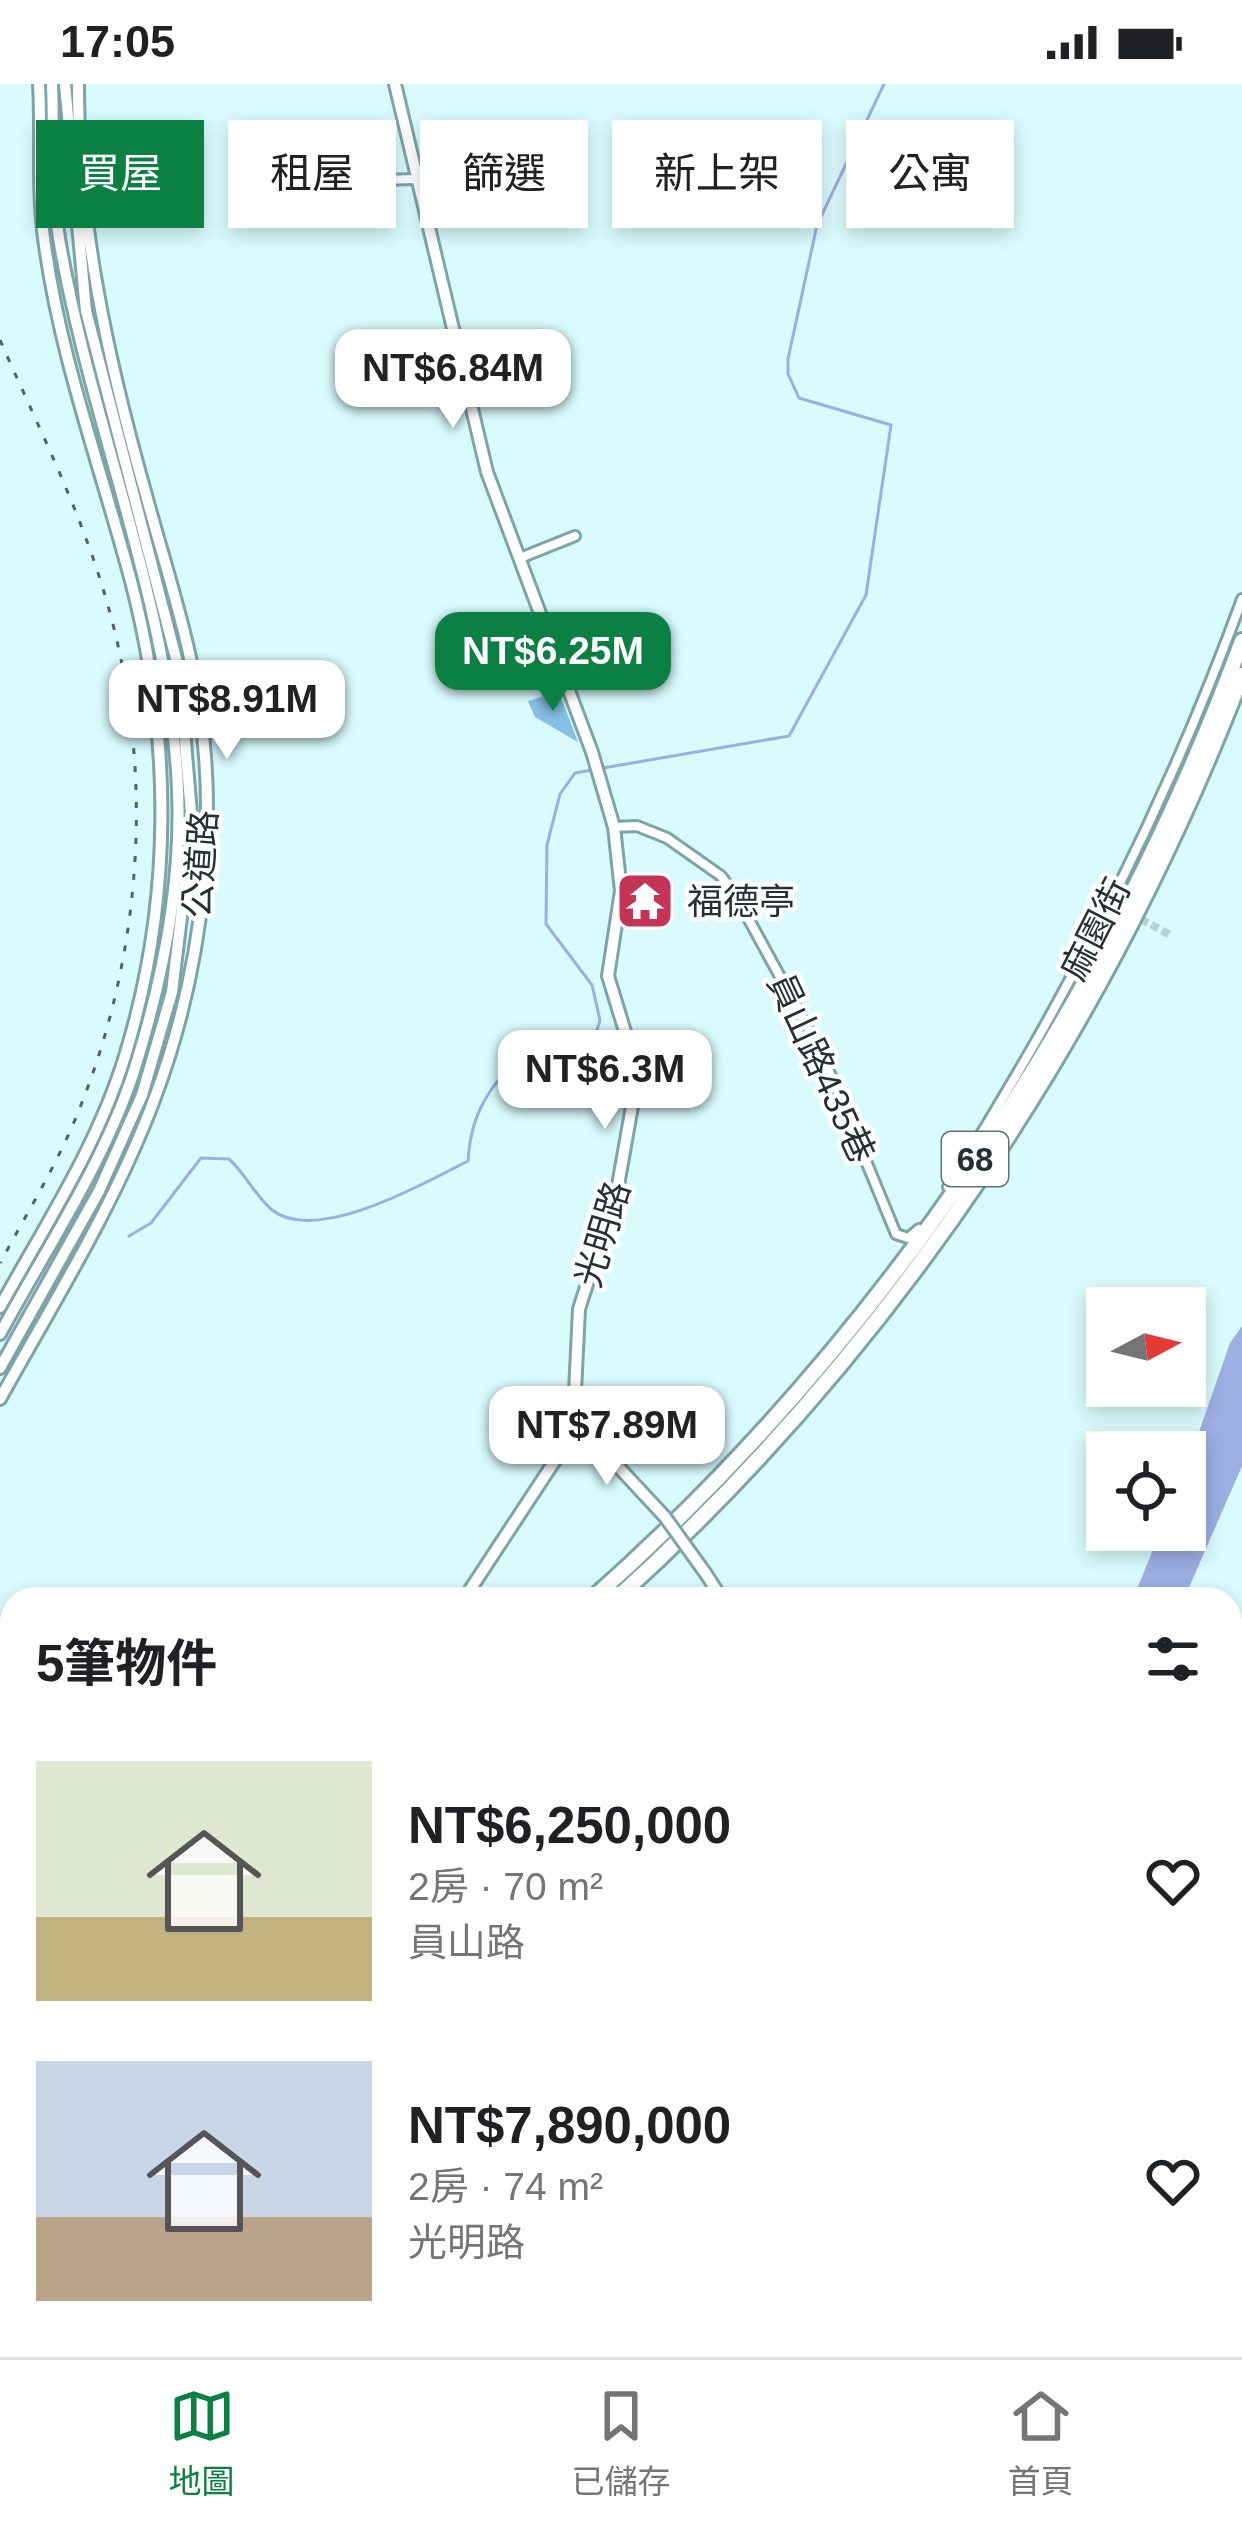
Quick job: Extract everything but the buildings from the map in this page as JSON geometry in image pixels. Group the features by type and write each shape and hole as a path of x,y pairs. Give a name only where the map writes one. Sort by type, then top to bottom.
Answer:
{"highway":[{"name":"68","path":"605,1587 670,1528 793,1400 936,1218 1049,1044 1095,962 1192,761 1242,641"},
{"name":"68","path":"629,1587 694,1525 820,1389 922,1267 1066,1042 1122,940 1221,731 1242,675"}],"street":[{"name":"公道路","path":"0,1307 95,1132 125,1057 152,949 164,822 153,690 132,584 90,444 44,237 39,84"},
{"name":"公道路","path":"0,1334 104,1140 138,1061 167,928 178,822 166,689 58,234 52,84"},
{"name":"公道路","path":"65,84 69,120"},
{"name":"公道路","path":"78,84 78,120"},
{"name":"光明路","path":"395,84 479,444 592,752 614,826 621,891 608,976 634,1061 634,1094 617,1191 580,1309 573,1432 472,1587"},
{"path":"396,180 419,179"},
{"path":"81,228 84,247"},
{"name":"公道路","path":"0,1399 121,1175 160,1061 185,911 192,825 179,670 86,311 82,228"},
{"path":"520,558 575,536"},
{"name":"麻園街","path":"908,1238 922,1226 968,1156 1061,996 1157,808 1242,599"},
{"name":"員山路435巷","path":"614,826 637,826 667,838 721,876 736,896 821,1052 892,1228 901,1238 908,1238"},
{"name":"公道路","path":"0,1368 109,1170 160,1061"},
{"path":"573,1432 612,1460 665,1517 714,1587"}],"water":[{"path":"1242,1326 1242,1466 1206,1549 1206,1431 1199,1431 1230,1343"},
{"path":"1152,1551 1205,1551 1189,1587 1138,1587"}],"waterway":[{"path":"603,768 789,736 866,595 891,425 799,398 788,374 788,359 817,225 884,84"},
{"path":"129,1236 151,1223 201,1158 229,1159 272,1210 291,1219 342,1216 468,1161 477,1116 501,1077 539,1073 577,1095 600,1020 592,985 546,924 547,845 560,794 575,773 593,770"}],"tunnel":[{"path":"1109,902 1172,936"}],"railway":[{"path":"0,340 69,496 104,592 131,721 136,787 129,919 101,1048 62,1149 0,1263"}],"place":[{"name":"福德亭","path":"645,901"}]}
